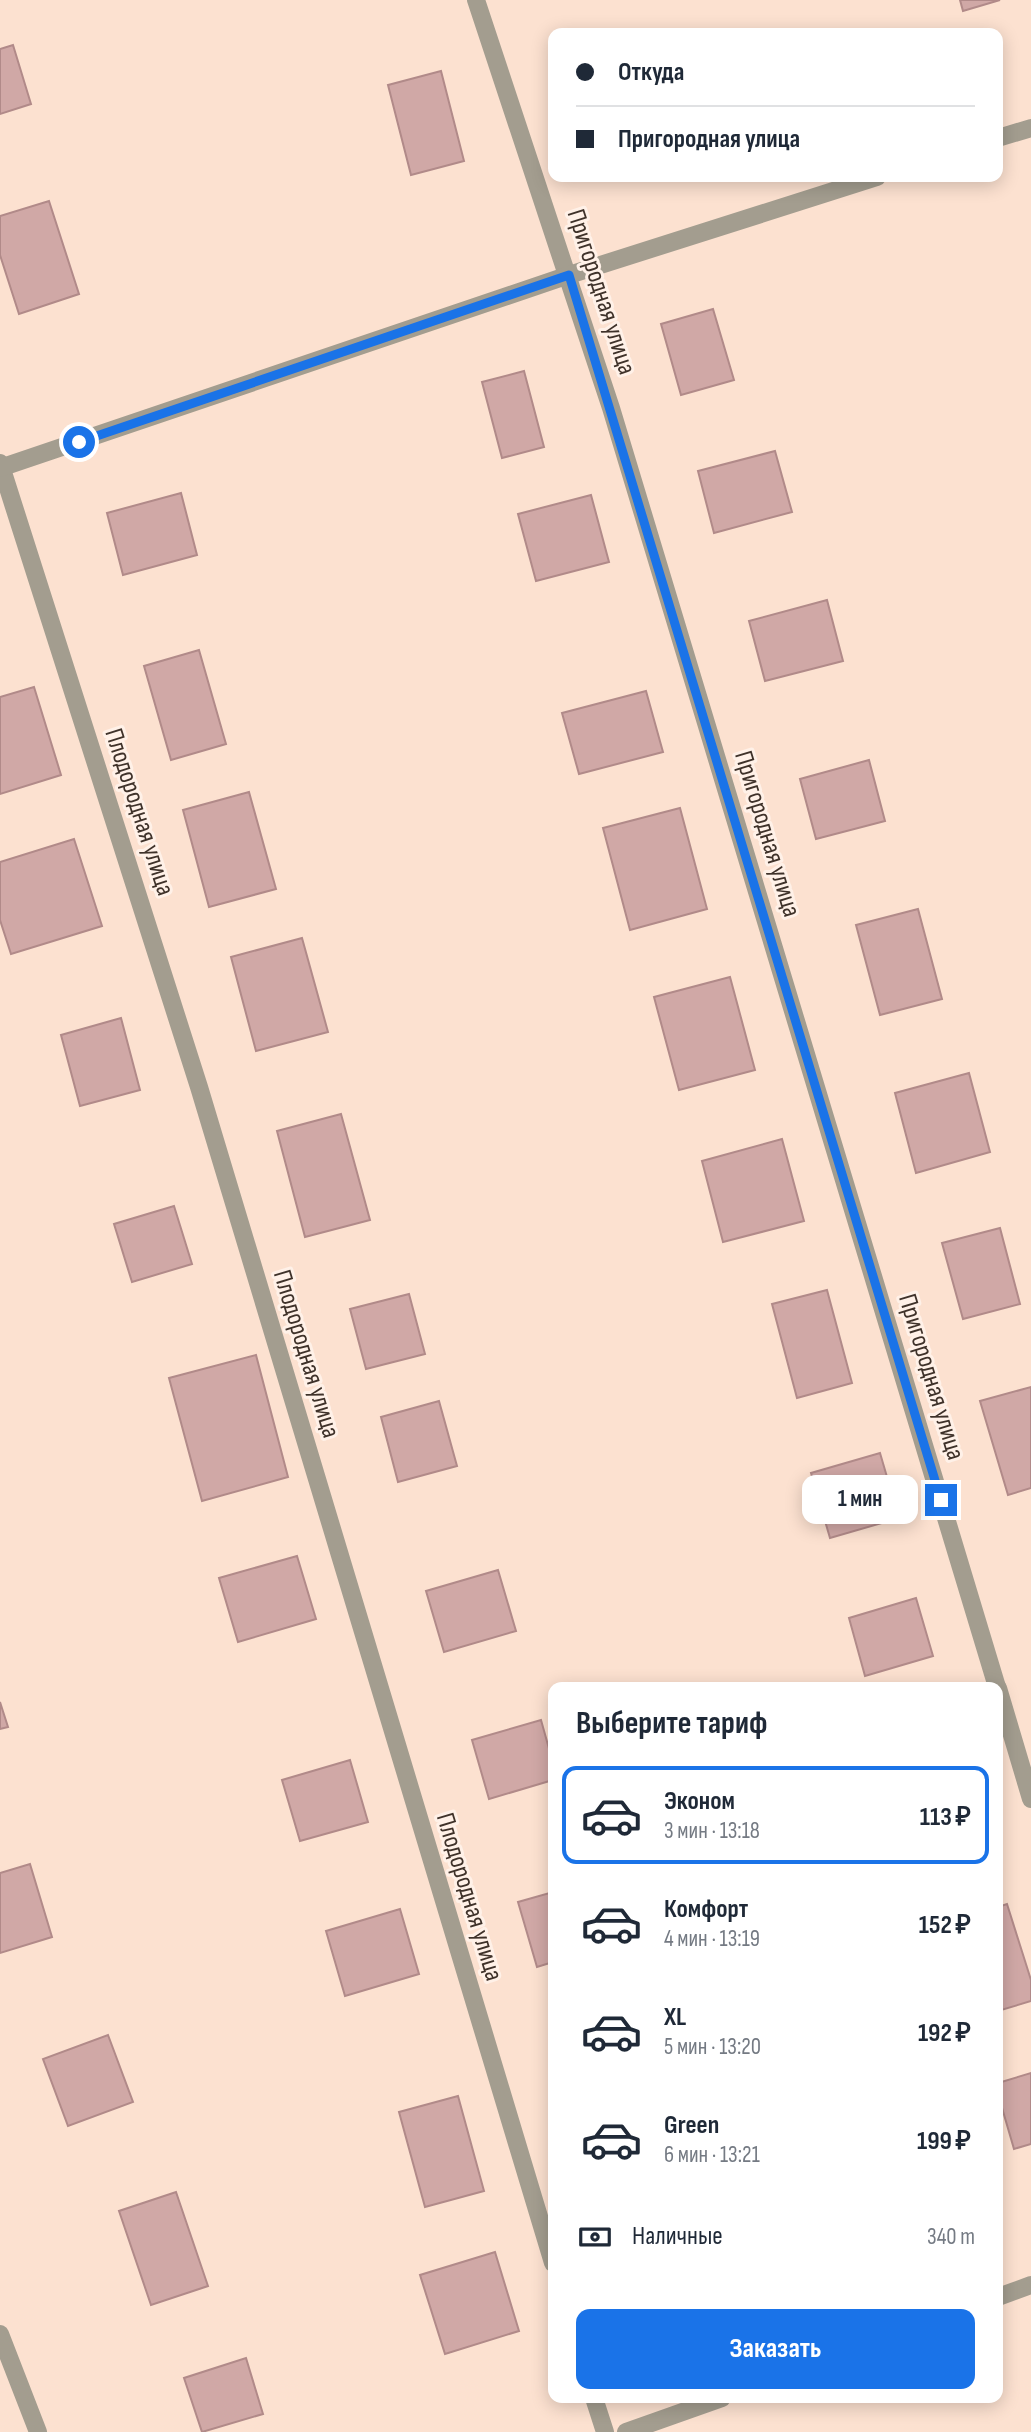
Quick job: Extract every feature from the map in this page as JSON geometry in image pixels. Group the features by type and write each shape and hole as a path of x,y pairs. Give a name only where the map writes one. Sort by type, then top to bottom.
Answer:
{"street":[{"name":"Пригородная улица","path":"477,0 569,275 995,1682"},
{"path":"1003,136 1031,128"},
{"path":"1,466 569,275 861,182"},
{"name":"Плодородная улица","path":"1,466 199,1087 548,2246"},
{"name":"Пригородная улица","path":"1003,1707 1031,1799"},
{"path":"1003,2296 1031,2285"},
{"path":"0,2334 38,2432"},
{"path":"596,2403 605,2432"},
{"path":"626,2432 708,2403"}],"building":[{"path":"960,0 1000,0 963,11"},
{"path":"13,45 31,104 0,114 0,49"},
{"path":"441,71 464,161 411,175 388,85"},
{"path":"49,201 79,294 19,314 0,255 0,216"},
{"path":"713,309 734,380 681,395 661,324"},
{"path":"524,371 544,447 502,458 482,382"},
{"path":"775,451 792,512 714,533 698,471"},
{"path":"181,493 197,555 123,575 107,513"},
{"path":"591,495 609,562 536,581 518,514"},
{"path":"827,600 843,661 765,681 749,621"},
{"path":"199,650 226,744 171,760 144,666"},
{"path":"34,687 61,775 0,794 0,697"},
{"path":"646,691 663,752 579,774 562,713"},
{"path":"869,760 885,821 816,839 800,779"},
{"path":"249,792 276,889 209,907 183,810"},
{"path":"680,808 707,909 630,930 603,828"},
{"path":"74,839 102,926 11,954 0,920 0,862"},
{"path":"918,909 942,999 880,1015 856,925"},
{"path":"302,938 328,1032 256,1051 231,957"},
{"path":"730,977 755,1070 679,1090 654,997"},
{"path":"121,1018 140,1090 80,1106 61,1035"},
{"path":"969,1073 990,1152 916,1173 895,1093"},
{"path":"341,1114 370,1220 305,1237 277,1131"},
{"path":"782,1139 804,1221 723,1242 702,1161"},
{"path":"174,1206 192,1264 132,1282 114,1224"},
{"path":"1000,1228 1020,1304 963,1319 942,1243"},
{"path":"827,1290 852,1383 797,1398 772,1304"},
{"path":"409,1294 425,1354 366,1369 350,1309"},
{"path":"256,1355 288,1477 202,1501 169,1378"},
{"path":"1031,1387 1031,1488 1008,1495 980,1401"},
{"path":"439,1401 457,1466 398,1482 381,1417"},
{"path":"880,1453 899,1518 830,1538 811,1473"},
{"path":"297,1556 316,1619 238,1642 219,1578"},
{"path":"498,1570 516,1631 444,1652 426,1591"},
{"path":"916,1598 933,1656 865,1676 849,1618"},
{"path":"0,1702 8,1727 0,1729"},
{"path":"541,1720 548,1745 548,1781 489,1799 472,1740"},
{"path":"350,1760 368,1822 300,1841 282,1780"},
{"path":"30,1864 52,1937 0,1953 0,1873"},
{"path":"548,1893 548,1964 537,1967 518,1902"},
{"path":"1007,1904 1031,1980 1031,2001 1003,2009 1003,1905"},
{"path":"400,1909 419,1974 345,1996 326,1931"},
{"path":"108,2035 133,2102 68,2126 43,2059"},
{"path":"1031,2073 1031,2144 1014,2149 1003,2111 1003,2081"},
{"path":"458,2096 484,2191 425,2207 399,2112"},
{"path":"176,2192 208,2286 151,2305 119,2211"},
{"path":"495,2252 519,2331 445,2354 420,2275"},
{"path":"246,2358 263,2414 202,2432 184,2378"}],"route":[{"path":"79,442 569,275 941,1500"}]}
